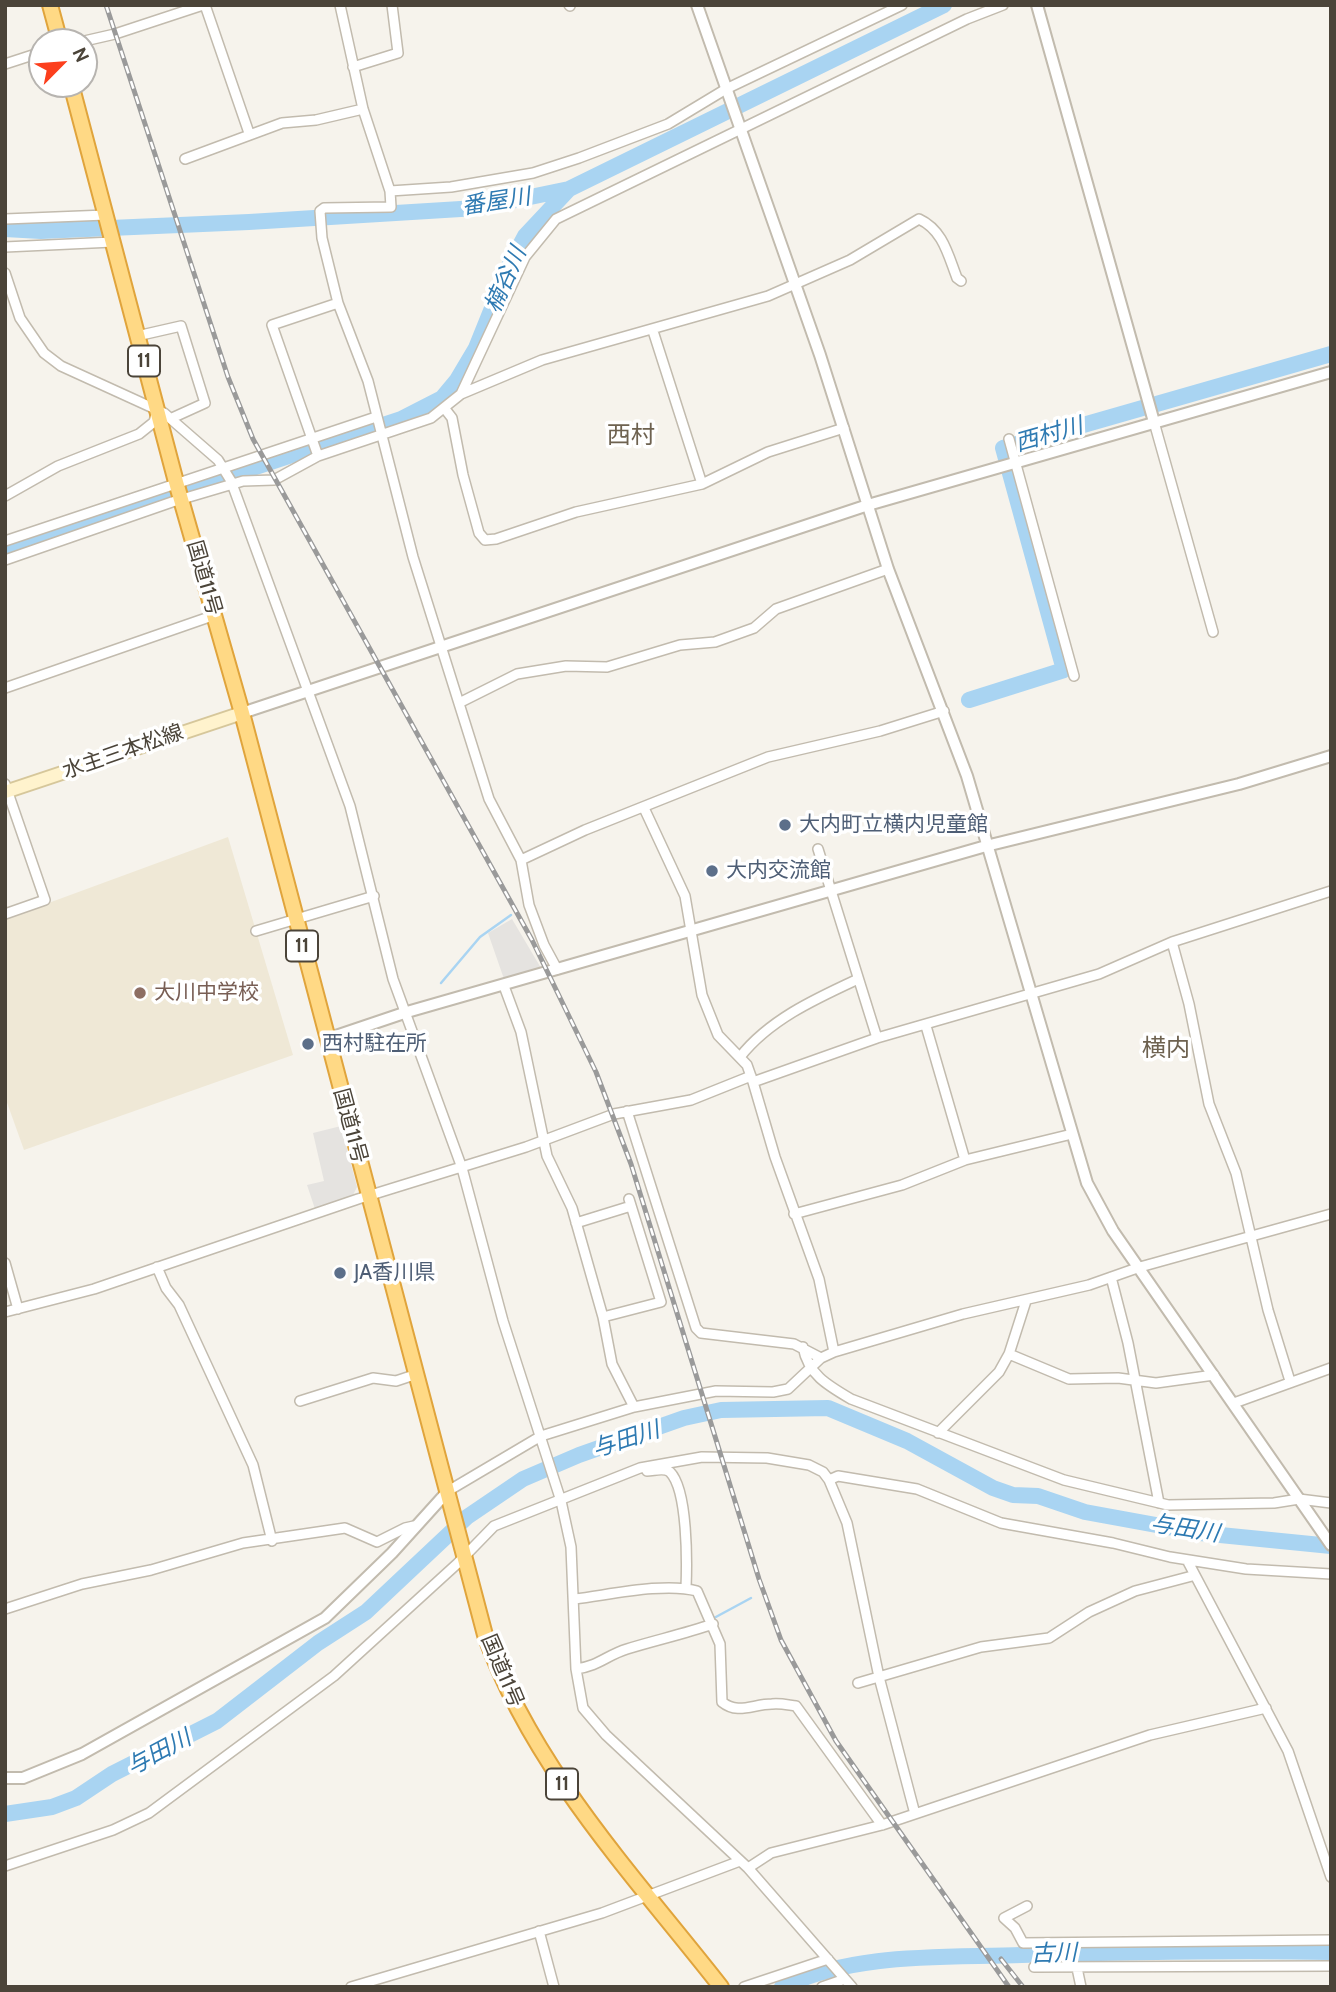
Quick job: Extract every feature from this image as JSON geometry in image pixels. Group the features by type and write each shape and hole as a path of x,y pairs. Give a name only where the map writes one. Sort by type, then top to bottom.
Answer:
{"highway":[{"path":"50,5 56,28"},
{"name":"国道11号","path":"75,98 179,491 242,713 414,1375 448,1491 472,1593 494,1659 531,1735 566,1790 721,1987"}],"main road":[{"name":"水主三本松線","path":"6,789 242,713"}],"street":[{"path":"98,38 204,5 249,133"},
{"path":"340,5 363,109 390,191 391,206 324,208 320,211 321,232 338,303 368,381 413,557 461,702 489,799 521,860 529,905 557,970"},
{"path":"353,67 398,53 392,5"},
{"path":"697,5 844,428 888,569 967,776 1087,1183 1113,1231 1331,1545"},
{"path":"390,191 451,187 544,169 668,124 726,91 902,5"},
{"path":"5,541 179,491 274,480 318,456 431,418 446,409 461,394 525,257 556,219 739,126 967,19 1003,5"},
{"path":"1037,5 1213,632"},
{"path":"5,64 28,57"},
{"path":"184,159 282,123 316,120 363,109"},
{"path":"5,219 106,218"},
{"path":"461,394 542,360 653,331 768,296 850,260 919,219 932,225 939,234 957,278 961,281"},
{"path":"5,247 112,239"},
{"path":"5,273 20,318 44,353 71,371 172,418 224,467 231,483 350,806 393,979 462,1168 503,1321 560,1498 571,1547 580,1702 587,1714 748,1868 852,1987"},
{"path":"318,456 272,325 338,303"},
{"path":"137,335 181,326 205,403 172,418"},
{"path":"653,331 702,484"},
{"path":"242,713 868,505 1013,461 1331,372"},
{"path":"5,496 58,466 148,429 154,422 157,409"},
{"path":"446,409 452,418 463,475 479,533 485,540 496,540 576,512 702,484 768,452 844,428"},
{"path":"5,560 179,491 224,467 376,417"},
{"path":"1009,439 1074,676"},
{"path":"461,702 517,674 566,666 607,667 680,645 715,642 754,628 776,609 888,569"},
{"path":"5,688 215,615"},
{"path":"521,860 585,830 768,757 880,731 944,711"},
{"path":"327,1039 407,1012 986,846 1239,784 1331,756"},
{"path":"5,914 45,900 6,789"},
{"path":"644,808 685,896 702,995 718,1035 740,1057 752,1079 794,1214 806,1236 819,1279 834,1352"},
{"path":"818,849 856,979 877,1038"},
{"path":"5,1312 94,1289 627,1111 649,1110 691,1100 877,1038 1099,974 1172,942 1331,891"},
{"path":"256,931 374,896"},
{"path":"1172,942 1189,1004 1203,1080 1236,1172 1249,1237 1290,1381"},
{"path":"740,1057 749,1045 800,1007 856,979"},
{"path":"504,986 521,1032 542,1140 576,1223 603,1317 612,1364 634,1407"},
{"path":"926,1026 965,1160"},
{"path":"627,1111 696,1328 701,1333 803,1347 821,1358"},
{"path":"794,1214 902,1185 965,1160 1072,1134"},
{"path":"576,1223 630,1203 661,1302 603,1317"},
{"path":"5,1778 23,1778 82,1754 325,1618 392,1553 448,1491 542,1440 634,1407 716,1391 788,1390 821,1358 834,1352 963,1314 1026,1301 1331,1214"},
{"path":"5,1264 18,1310"},
{"path":"157,1267 166,1288 179,1305 253,1465 272,1541"},
{"path":"1111,1277 1128,1343 1159,1503"},
{"path":"938,1433 984,1390 1009,1354 1026,1301"},
{"path":"803,1347 807,1366 828,1386 851,1399 1064,1480 1159,1503 1205,1505 1274,1503 1299,1499 1331,1503"},
{"path":"1009,1354 1069,1379 1118,1378 1156,1384 1214,1375"},
{"path":"1234,1403 1331,1368"},
{"path":"300,1401 373,1378 396,1381 414,1375"},
{"path":"5,1866 113,1830 149,1813 334,1676 463,1552 494,1526 640,1468 702,1457 767,1458 809,1465 823,1472 829,1480 840,1499 856,1556 879,1677 915,1814"},
{"path":"640,1468 648,1472 670,1472 674,1482 687,1531 686,1588"},
{"path":"829,1480 838,1476 917,1489 1001,1523 1113,1543 1187,1560 1246,1569 1331,1574"},
{"path":"5,1609 82,1584 151,1570 243,1544 345,1528 351,1528 377,1542 414,1526"},
{"path":"1187,1560 1192,1576 1266,1708 1302,1786 1331,1877"},
{"path":"858,1683 981,1647 1049,1638 1089,1612 1135,1591 1192,1576"},
{"path":"575,1599 686,1588 697,1591 720,1644 722,1702 739,1710 773,1703 796,1706 882,1825"},
{"path":"576,1669 602,1664 613,1654 627,1648 680,1636 713,1624"},
{"path":"748,1868 771,1853 882,1825 1150,1735 1266,1708"},
{"path":"351,1987 649,1896 740,1861"},
{"path":"1027,1906 1004,1918 1015,1928 1023,1943 1331,1940"},
{"path":"539,1931 554,1987"},
{"path":"744,1987 829,1960"},
{"path":"1034,1967 1186,1964 1331,1966"},
{"path":"1077,1968 1081,1987"},
{"path":"822,1987 843,1977"}],"shaded area":[{"name":"大川中学校","path":"228,837 293,1055 24,1150 5,1097 5,919"},
{"path":"512,919 541,968 504,979 488,933"},
{"path":"341,1126 357,1187 352,1197 315,1209 307,1185 324,1181 313,1133"}],"waterway":[{"name":"番屋川","path":"5,229 41,231 249,222 477,208 569,189 944,5"},
{"name":"楠谷川","path":"5,550 401,419 442,398 457,380 476,348 509,266 525,236 569,189"},
{"name":"西村川","path":"969,700 1064,670 1003,448 1331,354"},
{"path":"441,983 480,937 511,915"},
{"name":"与田川","path":"5,1814 52,1807 76,1798 112,1774 217,1721 318,1643 366,1612 467,1517 523,1479 579,1455 684,1418 721,1410 828,1408 907,1441 993,1488 1013,1495 1038,1496 1085,1512 1200,1533 1331,1546"},
{"path":"714,1618 751,1598"},
{"name":"古川","path":"782,1987 839,1968 869,1962 931,1957 1138,1952 1331,1952"}],"railway":[{"path":"106,5 228,377 253,439 532,940 596,1072 631,1164 759,1579 781,1640 836,1741 1009,1987"},
{"path":"1001,1959 1023,1987"}],"place":[{"name":"大内町立横内児童館","path":"785,825"},
{"name":"大内交流館","path":"712,871"},
{"name":"大川中学校","path":"140,993"},
{"name":"西村駐在所","path":"308,1044"},
{"name":"JA香川県","path":"340,1273"}],"district":[{"name":"西村","path":"631,436"},
{"name":"横内","path":"1166,1049"}]}
